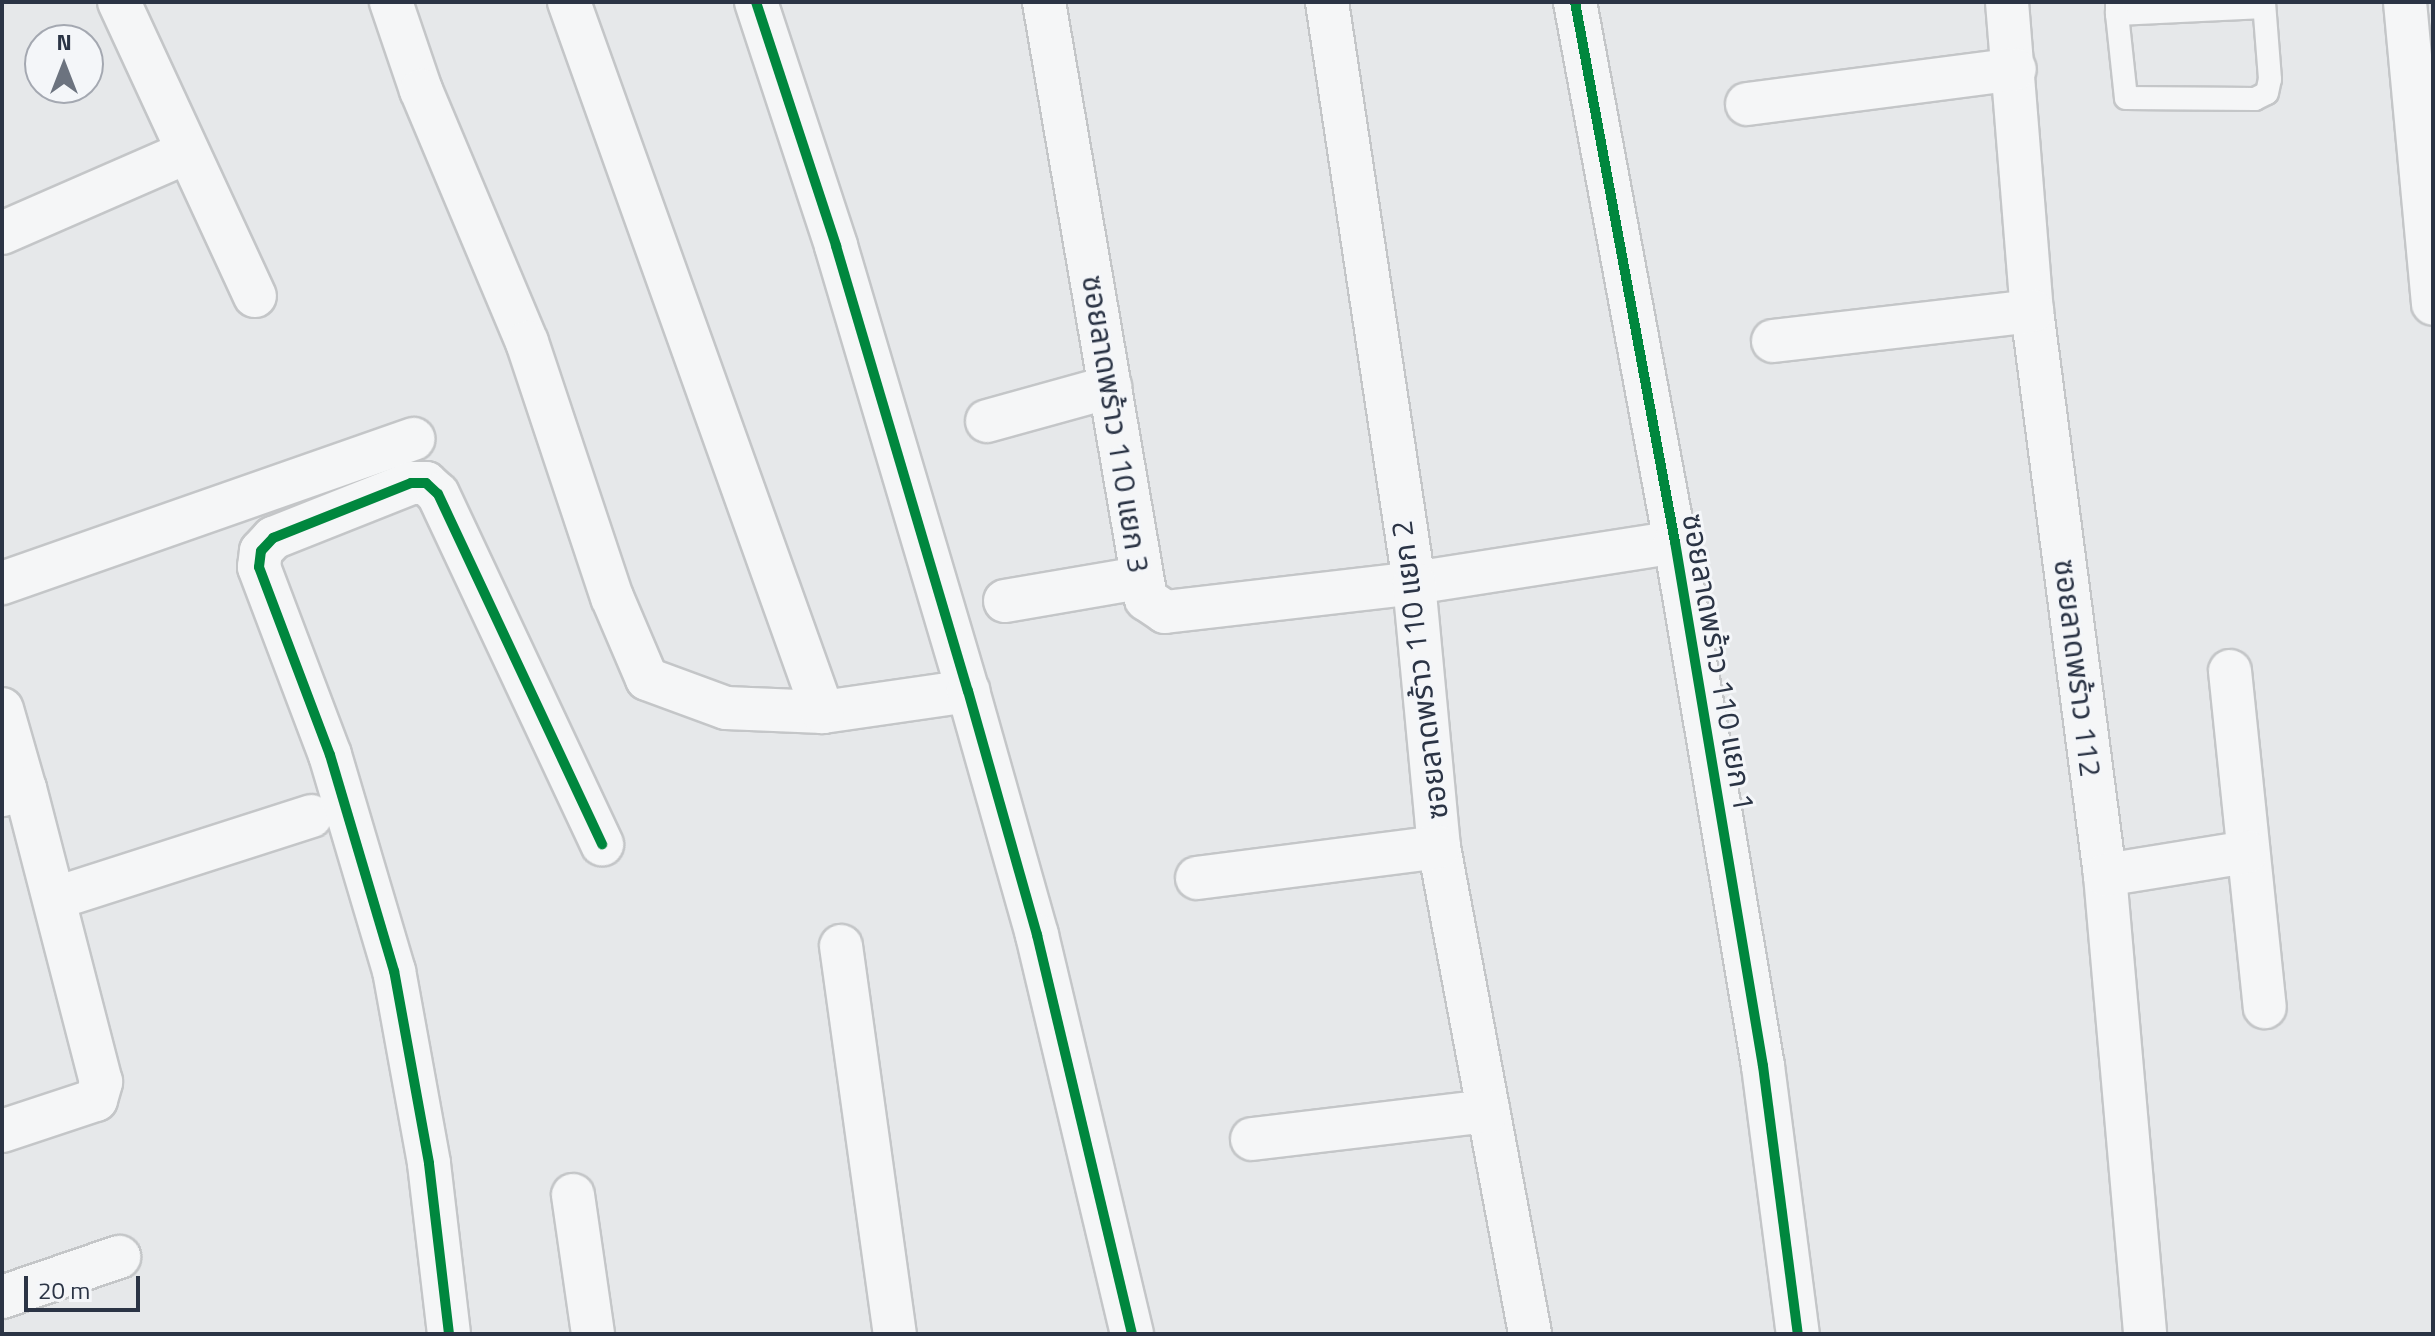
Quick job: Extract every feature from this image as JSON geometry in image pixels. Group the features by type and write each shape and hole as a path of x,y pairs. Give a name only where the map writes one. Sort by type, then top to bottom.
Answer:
{"street":[{"path":"119,2 185,153 255,296"},
{"path":"391,2 421,90 527,342 612,597 647,679 726,708 823,712 968,691"},
{"path":"569,2 823,712"},
{"path":"756,2 836,246 1037,935 1132,1334"},
{"name":"ซอยลาดพร้าว 110 แยก 3","path":"1044,2 1146,599 1165,612 1414,583 1675,542"},
{"name":"ซอยลาดพร้าว 110 แยก 2","path":"1327,2 1414,583 1439,847 1530,1334"},
{"name":"ซอยลาดพร้าว 110 แยก 1","path":"1575,2 1675,542 1763,1066 1798,1334"},
{"name":"ซอยลาดพร้าว 112","path":"2007,2 2015,69 2032,311 2105,875 2145,1334"},
{"path":"2405,2 2433,304"},
{"path":"1747,104 2015,69"},
{"path":"2,233 185,153"},
{"path":"1773,341 2032,311"},
{"path":"987,421 1110,387"},
{"path":"2,583 414,439"},
{"path":"449,1334 429,1163 394,971 330,755 259,567 261,551 273,538 411,483 426,483 438,494 602,844"},
{"path":"1005,601 1140,578"},
{"path":"2230,671 2265,1007"},
{"path":"2,709 14,792 56,898 101,1082 96,1100 2,1131"},
{"path":"56,898 311,816"},
{"path":"1197,878 1439,847"},
{"path":"2105,875 2247,852"},
{"path":"841,946 895,1334"},
{"path":"1252,1139 1488,1111"},
{"path":"573,1195 593,1334"},
{"path":"2,1297 119,1257"}],"lane":[{"path":"2264,4 2270,79 2267,93 2255,99 2126,98 2117,8 2264,4"}],"cycle path":[{"path":"756,2 836,246 1037,935 1132,1334"},
{"path":"1575,2 1675,542 1763,1066 1798,1334"},
{"path":"449,1334 429,1163 394,971 330,755 259,567 261,551 273,538 411,483 426,483 438,494 602,844"}]}
